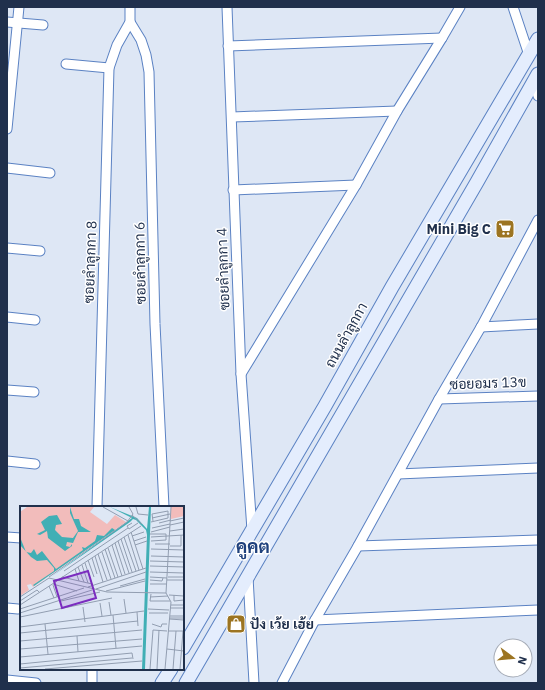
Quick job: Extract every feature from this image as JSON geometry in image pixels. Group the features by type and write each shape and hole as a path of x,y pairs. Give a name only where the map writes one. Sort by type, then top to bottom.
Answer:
{"main road":[{"name":"ถนนลำลูกกา","path":"184,646 325,406 392,287 538,39"},
{"path":"186,683 536,78"},
{"path":"162,683 169,670"}],"street":[{"path":"7,129 9,96 19,7"},
{"path":"130,7 130,22"},
{"name":"ซอยลำลูกกา 4","path":"227,7 241,374 252,530"},
{"path":"241,374 356,185 397,111 460,7"},
{"path":"513,7 529,55"},
{"path":"7,22 43,26"},
{"name":"ซอยลำลูกกา 8","path":"97,506 110,68 117,45 130,22"},
{"name":"ซอยลำลูกกา 6","path":"130,22 141,40 146,55 149,72 155,324 164,506"},
{"path":"228,46 442,38"},
{"path":"66,64 110,68"},
{"path":"536,78 538,96"},
{"path":"232,117 397,111"},
{"path":"7,168 50,173"},
{"path":"233,190 356,185"},
{"path":"282,683 439,399 481,327 538,220"},
{"path":"7,248 40,251"},
{"path":"7,318 34,320"},
{"path":"481,327 538,324"},
{"path":"7,390 34,392"},
{"name":"ซอยอมร 13ข","path":"439,399 538,396"},
{"path":"7,462 35,464"},
{"path":"398,474 538,468"},
{"path":"7,537 20,538"},
{"path":"358,546 538,540"},
{"path":"248,576 254,683"},
{"path":"7,608 18,609"},
{"path":"316,620 538,610"},
{"path":"92,670 92,683"},
{"path":"7,680 36,683"}],"place":[{"name":"Mini Big C","path":"505,229"},
{"name":"ปัง เว้ย เฮ้ย","path":"236,624"}],"district":[{"name":"คูคต","path":"253,546"}]}
